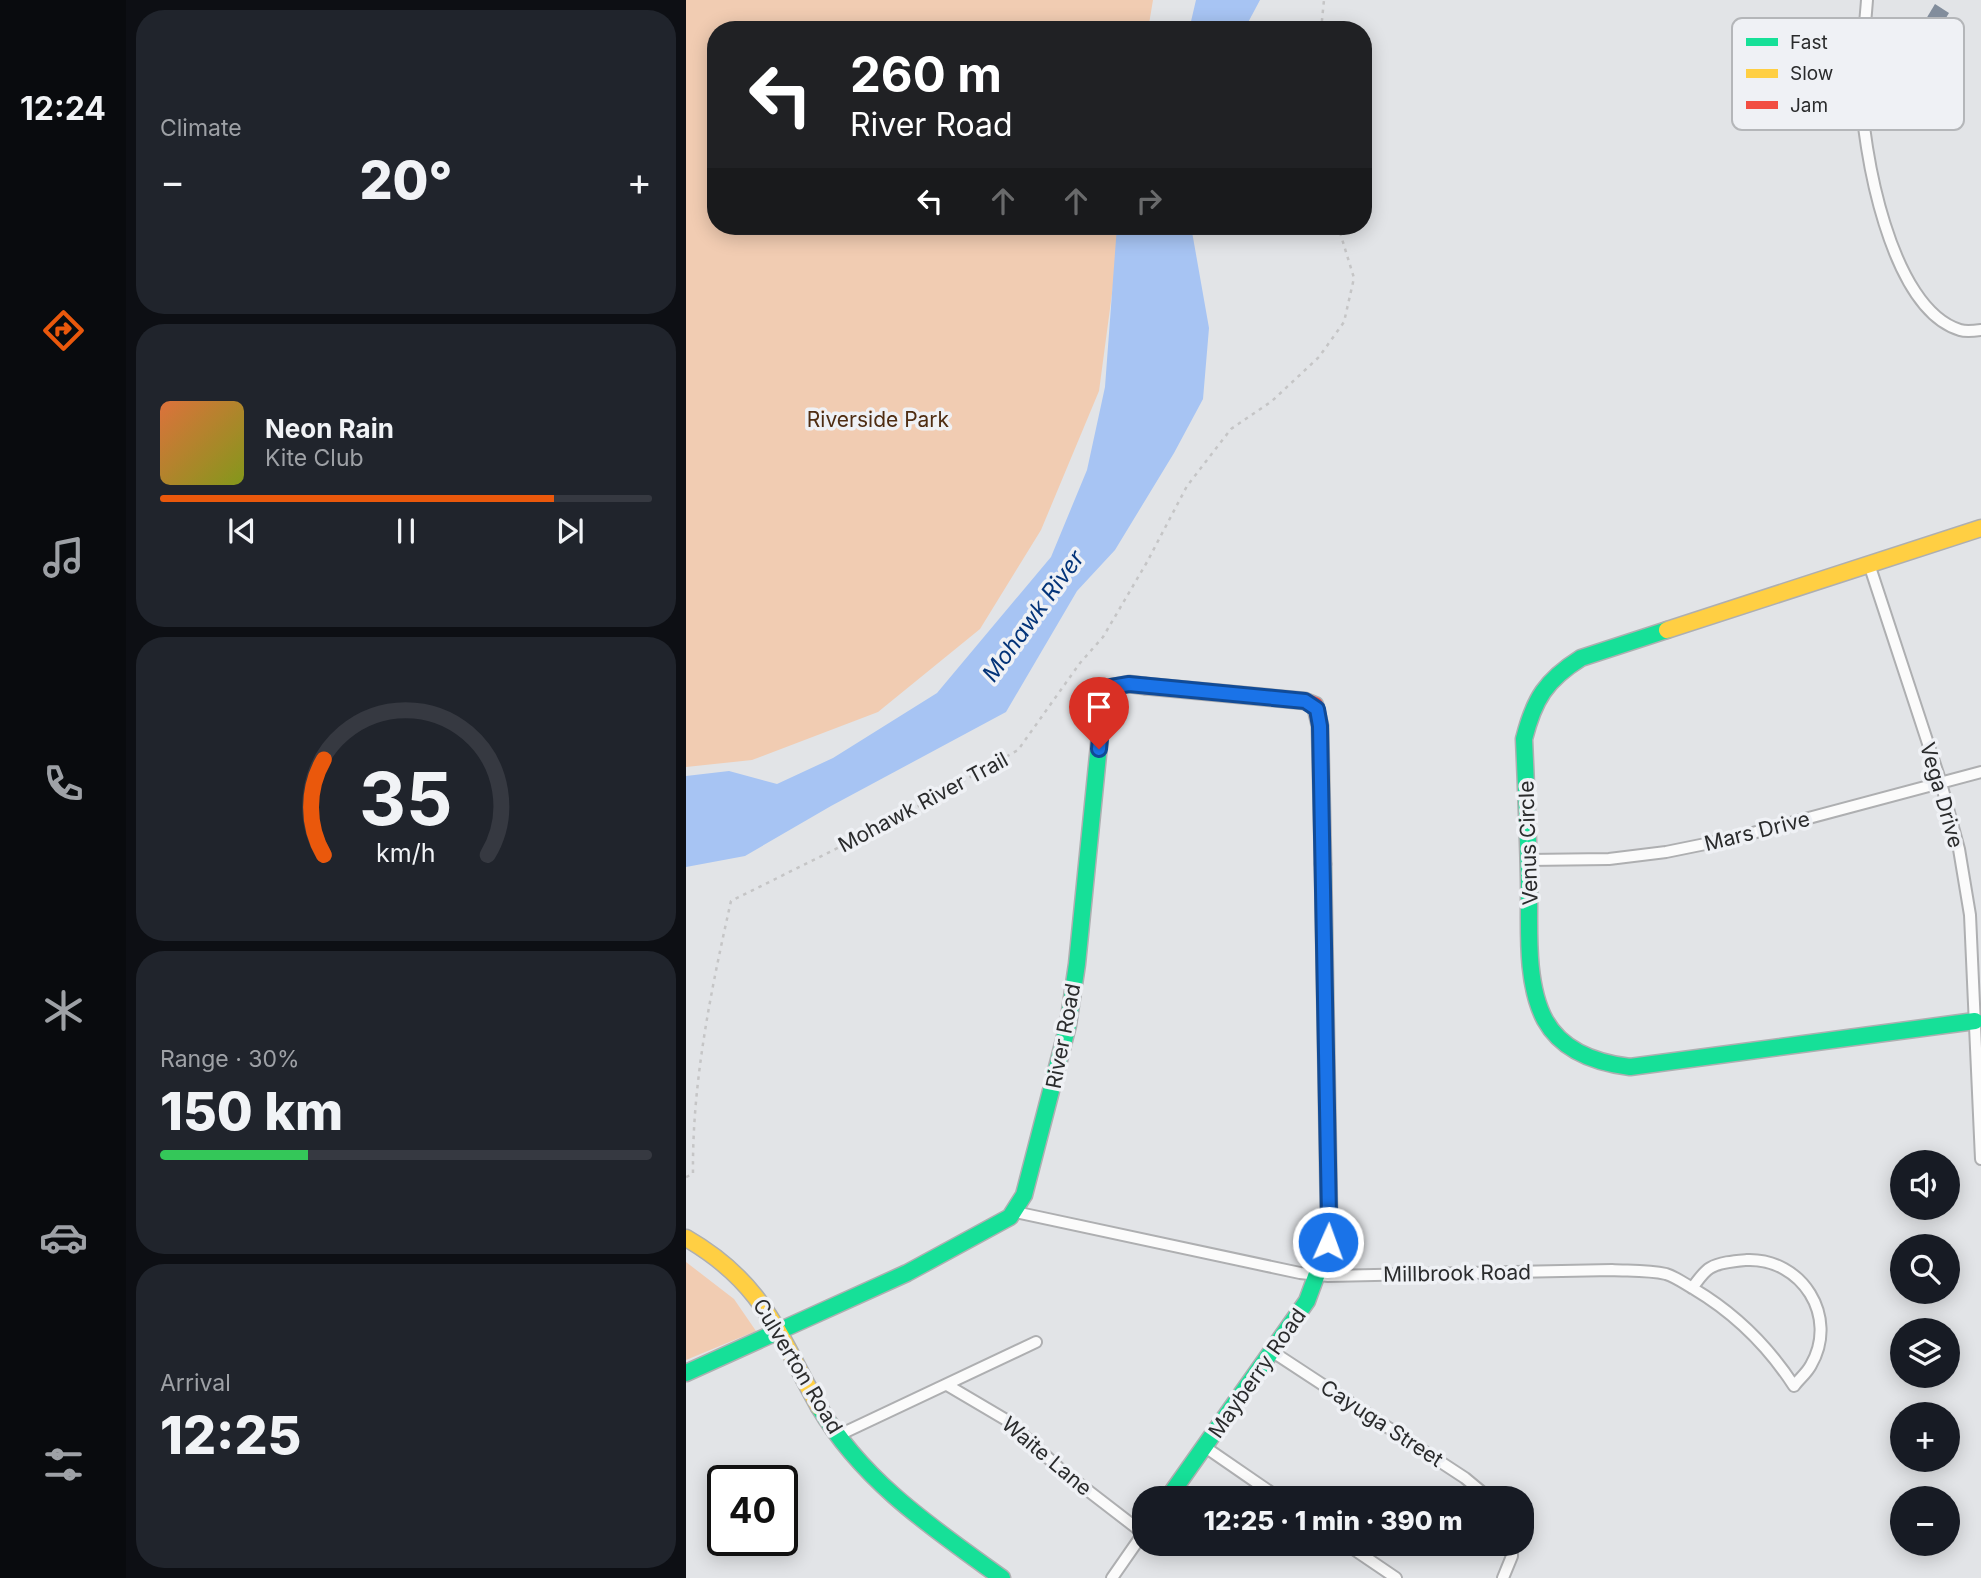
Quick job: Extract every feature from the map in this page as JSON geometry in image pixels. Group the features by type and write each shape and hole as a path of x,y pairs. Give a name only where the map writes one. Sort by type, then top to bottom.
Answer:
{"street":[{"path":"1866,18 1867,0"},
{"path":"1864,130 1874,187 1891,243 1916,293 1928,310 1946,325 1962,332 1981,330"},
{"name":"Venus Circle","path":"1975,1021 1630,1067 1609,1066 1587,1058 1563,1042 1545,1021 1536,999 1531,943 1524,739 1530,710 1545,684 1560,670 1581,658 1981,528"},
{"name":"Vega Drive","path":"1870,564 1941,783 1959,849 1970,915 1981,1157"},
{"name":"River Road","path":"1015,1212 1028,1182 1055,1085 1068,1024 1077,964 1104,695 1108,688 1129,684 1305,701"},
{"name":"Mayberry Road","path":"1177,1486 1307,1301 1328,1242 1320,740 1317,709 1305,701"},
{"name":"Mars Drive","path":"1528,860 1609,859 1666,852 1730,839 1981,772"},
{"path":"686,1373 907,1273 1015,1212"},
{"name":"Millbrook Road","path":"1015,1212 1318,1275 1612,1270 1669,1275 1709,1298 1748,1328 1775,1357 1794,1386 1811,1366 1818,1349 1820,1327 1814,1300 1802,1281 1782,1266 1759,1260 1733,1261 1710,1268 1692,1288"},
{"name":"Culverton Road","path":"686,1238 727,1265 756,1295 781,1331 819,1405 861,1463 909,1510 1002,1578"},
{"path":"839,1435 1036,1342"},
{"name":"Cayuga Street","path":"1273,1352 1475,1486"},
{"name":"Waite Lane","path":"947,1385 1008,1420 1060,1469 1132,1523"},
{"path":"1205,1447 1262,1486"},
{"path":"1112,1578 1132,1549"},
{"path":"1364,1556 1396,1578"},
{"path":"1503,1578 1512,1556"}],"path":[{"path":"1322,21 1324,0"},
{"name":"Mohawk River Trail","path":"686,1177 694,1174 693,1127 705,1040 731,901 894,820 1018,750 1080,663 1103,637 1187,486 1231,429 1272,401 1319,356 1344,322 1354,278 1341,235"}],"green space":[{"name":"Riverside Park","path":"686,0 1153,0 1150,21 707,21 707,235 1120,235 1099,391 1041,530 980,629 878,712 752,760 686,767"},
{"path":"686,1262 734,1299 756,1331 686,1360"}],"water":[{"path":"1196,0 1260,0 1249,21 1191,21"},
{"name":"Mohawk River","path":"1116,235 1193,235 1209,328 1203,399 1174,453 1115,550 1077,591 1006,712 831,806 745,856 686,867 686,776 729,771 777,784 833,758 937,693 1051,557 1087,470 1105,387"}],"building":[{"path":"1935,4 1949,13 1946,18 1927,18"}],"traffic: fast":[{"path":"1667,630 1581,658 1569,666 1543,692 1528,725 1524,739 1531,969 1538,1004 1552,1031 1582,1054 1630,1067 1975,1021"},
{"path":"686,1373 907,1273 1010,1217 1024,1195 1068,1025 1077,964 1104,695 1108,688 1129,684 1145,686"},
{"path":"1176,1486 1307,1301 1322,1260 1329,1217 1323,864"},
{"path":"819,1407 837,1434 878,1481 926,1522 1002,1578"}],"traffic: slow":[{"path":"1667,630 1981,528"},
{"path":"686,1238 712,1255 752,1292 779,1333 819,1407"}],"traffic: jam":[{"path":"1145,686 1305,701 1315,705 1320,726 1323,864"}],"route":[{"path":"1099,749 1104,695 1111,687 1129,684 1305,701 1315,705 1317,709 1320,726 1328,1242"}]}
